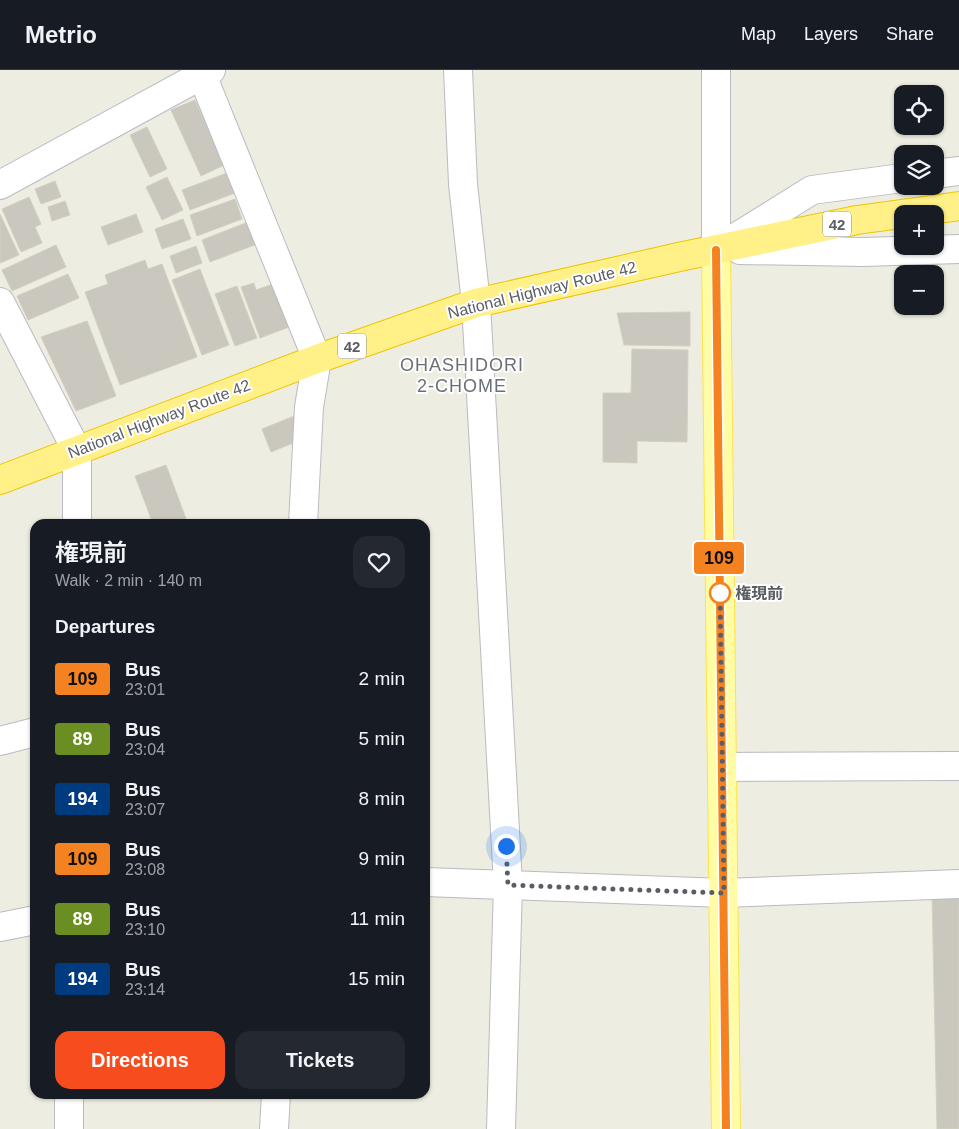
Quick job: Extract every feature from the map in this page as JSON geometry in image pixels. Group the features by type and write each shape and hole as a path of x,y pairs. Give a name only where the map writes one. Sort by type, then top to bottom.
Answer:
{"highway":[{"name":"National Highway Route 42","path":"0,480 317,359 476,303 857,220 959,206"}],"main road":[{"path":"716,250 726,1129"}],"street":[{"path":"458,70 463,184 476,303 508,885 501,1129"},
{"path":"716,70 716,250"},
{"path":"0,185 204,72 317,359 309,407 303,519"},
{"path":"944,173 959,171"},
{"path":"716,250 812,190 894,179"},
{"path":"716,250 863,252 959,249"},
{"path":"0,302 77,451 77,519"},
{"path":"0,741 30,733"},
{"path":"722,767 959,766"},
{"path":"430,882 724,893 959,884"},
{"path":"0,927 30,921"},
{"path":"69,1099 69,1129"},
{"path":"274,1129 276,1099"}],"building":[{"path":"195,100 224,165 201,176 171,110"},
{"path":"147,127 167,169 150,177 130,135"},
{"path":"227,173 235,193 190,210 182,190"},
{"path":"167,177 183,210 162,220 146,187"},
{"path":"55,181 61,197 41,204 35,189"},
{"path":"29,197 41,224 35,227 42,243 21,252 2,209"},
{"path":"235,199 242,219 197,236 190,215"},
{"path":"65,201 70,215 52,221 48,207"},
{"path":"0,214 19,255 0,263"},
{"path":"136,214 143,232 108,245 101,227"},
{"path":"183,219 191,239 162,249 155,229"},
{"path":"248,222 257,244 210,262 202,240"},
{"path":"56,245 66,267 12,291 2,270"},
{"path":"196,246 202,263 176,273 170,256"},
{"path":"145,260 148,269 162,264 197,357 120,385 85,292 108,284 105,275"},
{"path":"200,269 229,345 202,355 172,280"},
{"path":"68,274 79,298 28,320 17,296"},
{"path":"254,283 256,290 273,284 289,327 260,338 241,287"},
{"path":"237,286 257,338 235,346 215,294"},
{"path":"690,312 690,346 624,345 617,313"},
{"path":"87,321 116,396 76,411 41,337"},
{"path":"632,349 688,350 687,442 637,441 637,463 603,462 603,393 631,393"},
{"path":"299,414 298,441 271,452 262,429"},
{"path":"166,465 186,519 151,519 135,476"},
{"path":"959,894 959,1129 937,1129 932,895"}],"bus line":[{"name":"109","path":"716,250 726,1129"}],"place":[{"name":"権現前","path":"720,593"}],"district":[{"name":"OHASHIDORI 2-CHOME","path":"462,375"}],"route":[{"path":"506,846 508,885 724,893 720,588 720,593"}]}
